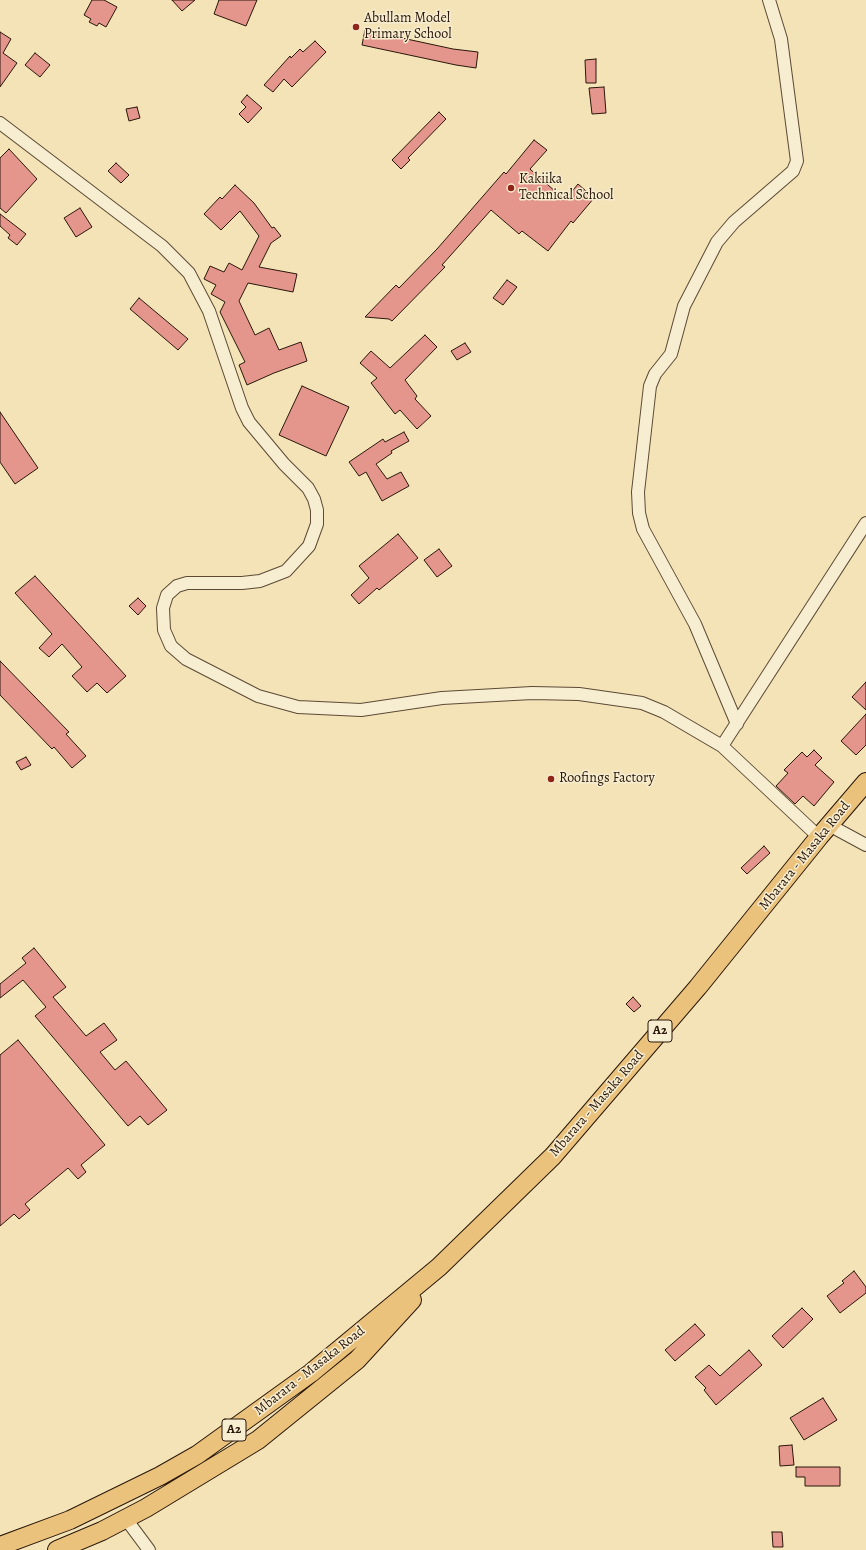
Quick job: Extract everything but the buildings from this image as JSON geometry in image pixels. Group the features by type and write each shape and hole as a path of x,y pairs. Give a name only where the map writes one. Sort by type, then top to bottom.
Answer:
{"highway":[{"name":"Mbarara - Masaka Road","path":"0,1546 70,1520 160,1476 197,1455 311,1373 439,1267 553,1156 698,987 824,831 866,782"},
{"name":"Mbarara - Masaka Road","path":"57,1550 126,1519 258,1440 357,1360 407,1306 439,1267"}],"street":[{"path":"737,724 695,624 643,529 639,513 638,492 650,386 655,374 671,354 684,306 717,242 734,222 793,172 797,161 781,39 769,0"},
{"path":"0,123 162,246 189,273 209,311 242,408 249,422 284,464 308,488 318,510 317,524 309,546 286,571 260,581 242,583 187,583 177,586 167,595 163,608 164,630 171,646 186,659 258,696 298,708 361,710 442,698 532,693 580,694 642,703 664,712 722,746 824,831 866,845"},
{"path":"722,746 866,524"},
{"path":"126,1519 148,1550"}],"place":[{"name":"Abullam Model Primary School","path":"356,27"},
{"name":"Kakiika Technical School","path":"511,188"},
{"name":"Roofings Factory","path":"551,779"}]}
